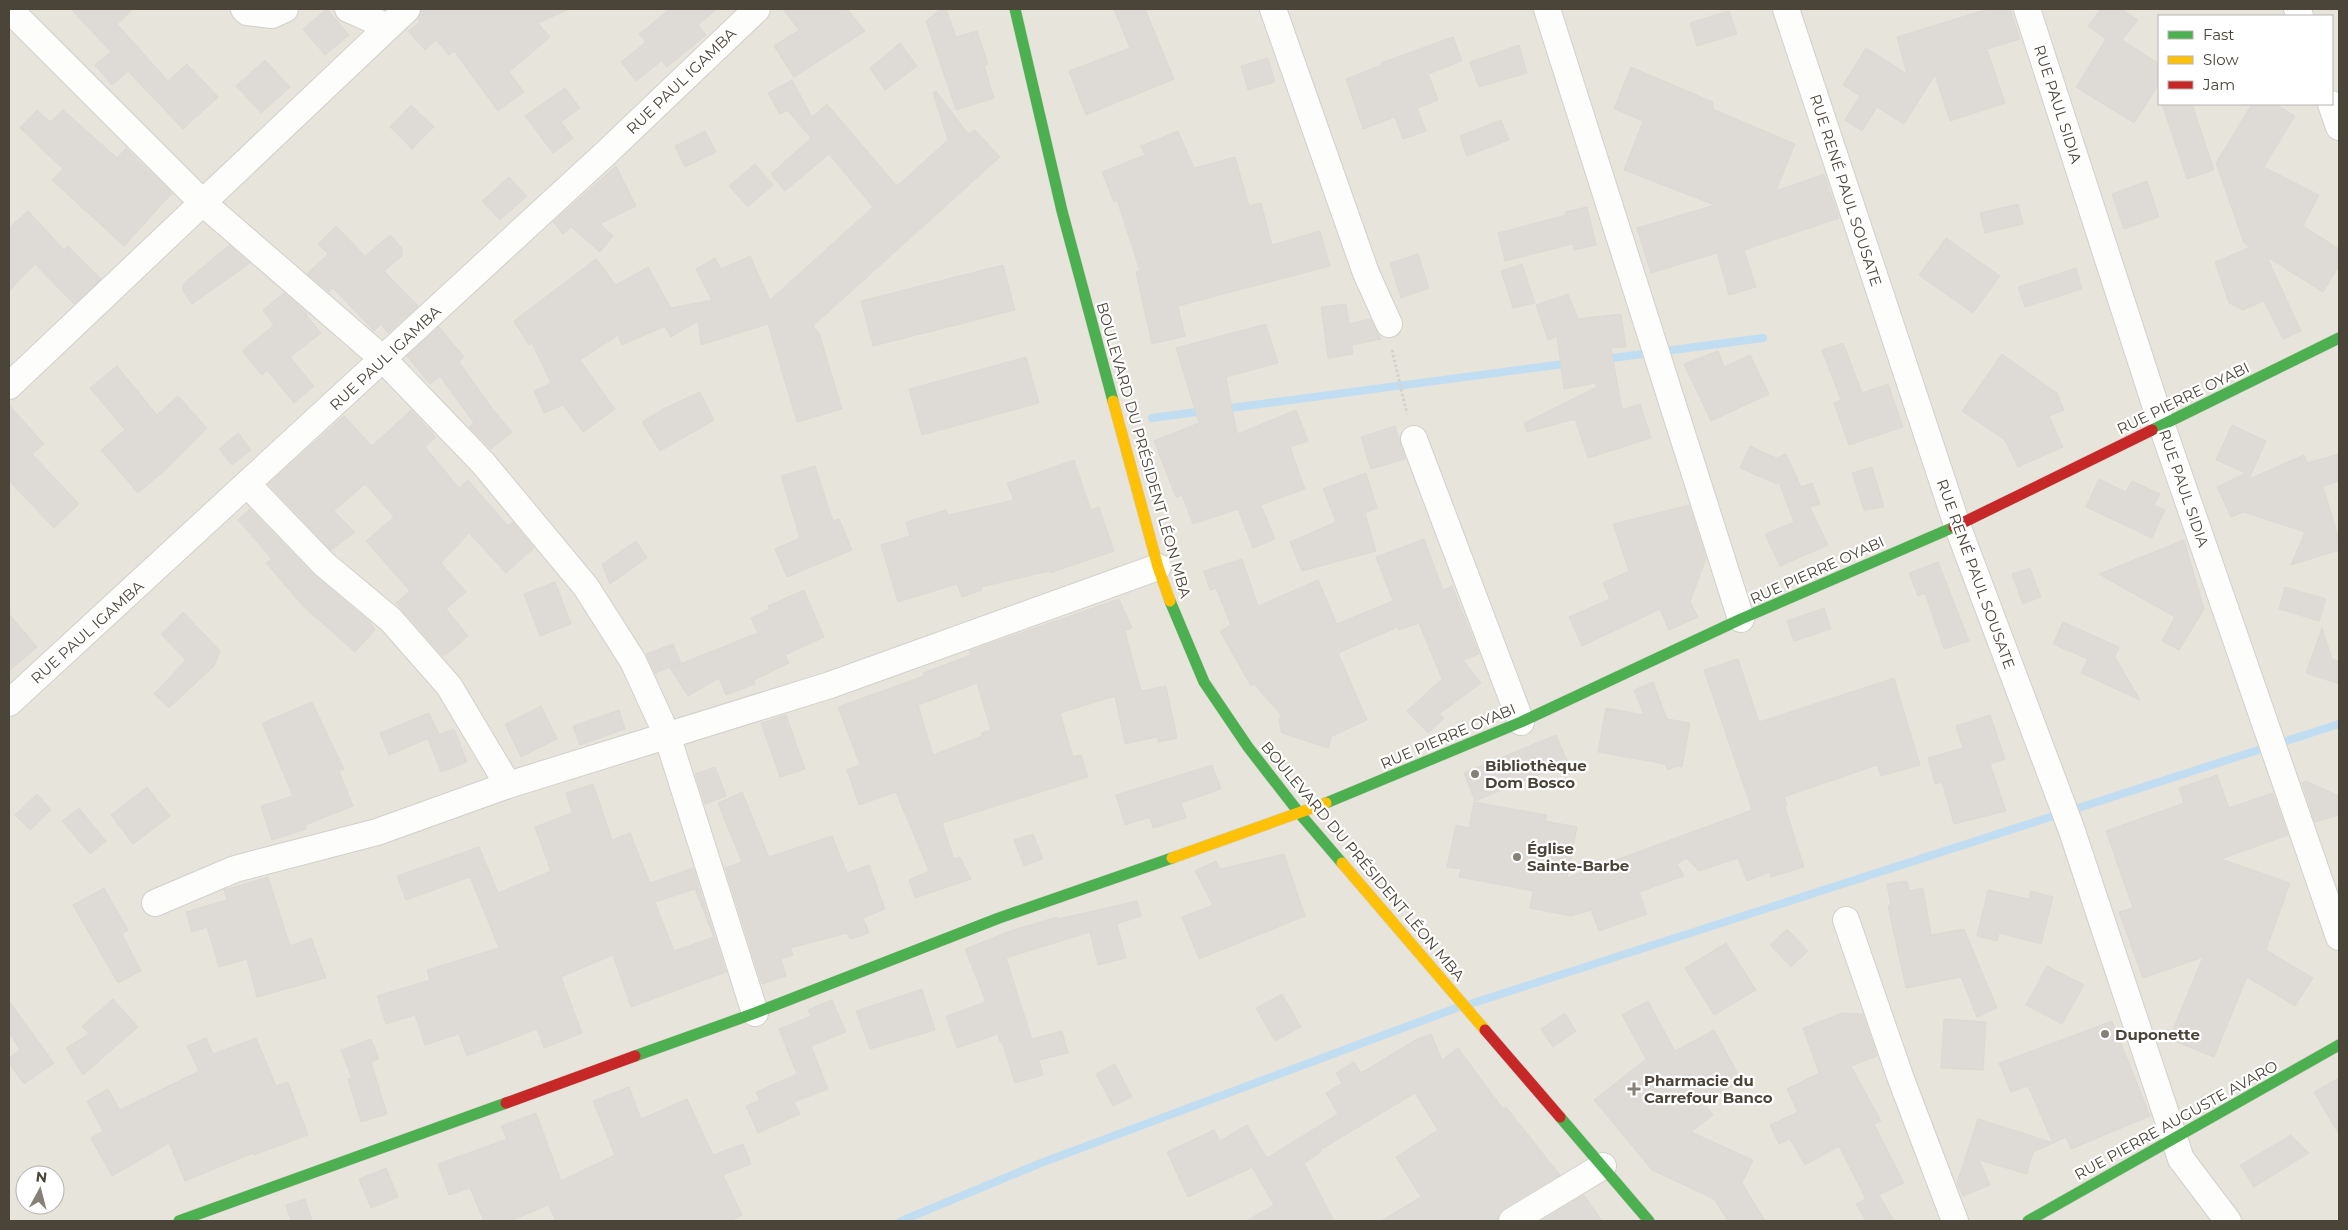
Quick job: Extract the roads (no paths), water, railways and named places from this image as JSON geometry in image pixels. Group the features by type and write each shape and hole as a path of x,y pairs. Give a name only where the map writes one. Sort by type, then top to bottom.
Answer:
{"street":[{"path":"9,9 202,202 383,359 483,463 586,587 633,661 667,735 755,1014"},
{"path":"244,9 247,12 272,15 285,9"},
{"path":"348,9 388,27"},
{"path":"9,386 407,9"},
{"name":"RUE PAUL IGAMBA","path":"9,703 606,153 757,9"},
{"name":"BOULEVARD DU PRÉSIDENT LÉON MBA","path":"1015,9 1062,210 1158,567 1174,613 1204,682 1248,747 1300,814 1649,1221"},
{"path":"1272,9 1366,273 1389,324"},
{"path":"1547,9 1742,619"},
{"name":"RUE RENÉ PAUL SOUSATE","path":"1786,9 1957,525 2066,816 2181,1159 2228,1221"},
{"name":"RUE PAUL SIDIA","path":"2027,9 2162,426 2339,937"},
{"path":"2331,105 2339,127"},
{"name":"RUE PIERRE OYABI","path":"179,1221 755,1014 999,918 1300,814 1521,722 1742,619 1957,525 2339,338"},
{"path":"1414,439 1521,722"},
{"path":"248,484 324,564 391,620 449,686 508,785"},
{"path":"155,904 235,869 377,832 508,785 830,684 1158,567"},
{"path":"1846,920 1901,1079 1955,1221"},
{"name":"RUE PIERRE AUGUSTE AVARO","path":"2028,1221 2173,1137 2339,1045"},
{"path":"1512,1221 1603,1166"}],"waterway":[{"path":"1605,359 1763,338"},
{"path":"1223,409 1571,363"},
{"path":"1152,418 1204,411"},
{"path":"1470,1004 2339,724"},
{"path":"901,1221 1041,1163 1459,1007"}],"place":[{"name":"Bibliothèque Dom Bosco","path":"1475,774"},
{"name":"Église Sainte-Barbe","path":"1517,857"},
{"name":"Duponette","path":"2105,1034"},
{"name":"Pharmacie du Carrefour Banco","path":"1634,1089"}]}
